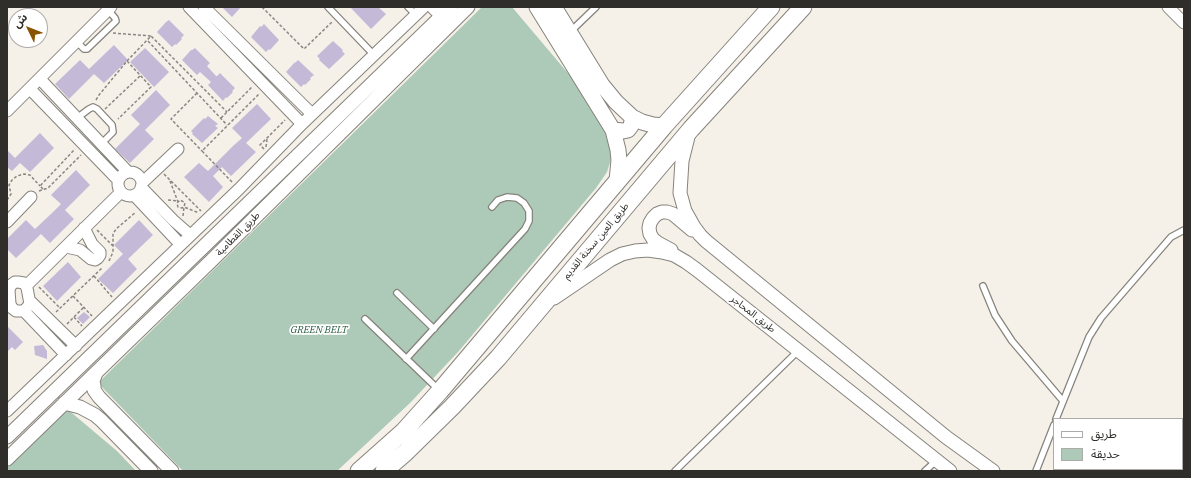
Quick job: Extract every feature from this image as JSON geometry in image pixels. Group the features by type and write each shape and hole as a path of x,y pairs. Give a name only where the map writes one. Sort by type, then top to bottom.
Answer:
{"main road":[{"path":"537,7 613,130 619,160 616,181"},
{"path":"554,7 608,94 632,117 642,122 664,126"},
{"path":"359,471 404,430 440,391 616,181 771,7"},
{"name":"طريق العين سخنة القديم","path":"384,471 452,408 498,358 690,130 803,7"},
{"path":"613,130 623,132 628,130 631,126 632,117"}],"street":[{"path":"189,7 302,124"},
{"path":"204,7 312,114"},
{"name":"طريق القطامية","path":"7,459 212,260 468,7"},
{"path":"1168,7 1184,24"},
{"path":"7,111 109,9"},
{"path":"7,410 76,346 180,244 239,189 312,114 374,55 416,10"},
{"name":"طريق القطامية","path":"7,437 442,10"},
{"path":"40,79 128,172"},
{"path":"30,89 118,180 118,185 121,192 126,196 139,188 158,167 178,149"},
{"path":"690,130 682,161 680,193 689,219 706,241"},
{"path":"118,180 122,175 128,172 134,173 141,180 139,188"},
{"path":"139,188 190,235"},
{"path":"139,188 180,244"},
{"path":"24,311 28,307 30,301 30,283 121,192"},
{"path":"7,222 31,197"},
{"path":"686,262 673,251 653,239 649,228 650,223 657,214 662,212 672,214 946,437 993,471"},
{"path":"66,247 80,250 91,259 95,260 98,258 100,252 92,244 87,226"},
{"path":"201,248 212,260"},
{"name":"طريق المحاجر","path":"538,310 610,260 622,254 648,250 674,256 686,262 799,350 950,471"},
{"path":"7,274 15,282 30,283"},
{"path":"15,282 8,292 10,310 24,311 66,355"},
{"path":"30,301 76,346"},
{"path":"96,373 94,390 99,397 172,471"},
{"path":"88,410 86,408 88,401 93,397 99,397"},
{"path":"64,403 88,410 101,420 151,471"}],"lane":[{"path":"328,7 374,55"},
{"path":"569,32 596,7"},
{"path":"77,42 87,50 116,21 109,9"},
{"path":"77,118 89,109 93,108 97,109 101,113 112,125 113,132 101,144"},
{"path":"406,358 525,229 529,221 529,211 524,203 516,198 507,197 498,200 492,207"},
{"path":"1056,418 1089,337 1101,318 1171,237 1184,230"},
{"path":"983,286 995,315 1012,341 1063,401"},
{"path":"397,293 434,329"},
{"path":"365,319 440,391"},
{"path":"676,471 799,350"},
{"path":"1036,471 1053,428"},
{"path":"926,471 937,460"}],"path":[{"path":"262,7 304,49 338,17"},
{"path":"104,33 151,36 227,112"},
{"path":"93,108 99,95 127,61 151,36"},
{"path":"147,40 227,125"},
{"path":"112,125 152,87 127,61"},
{"path":"101,113 140,75"},
{"path":"221,118 263,84"},
{"path":"202,151 263,84"},
{"path":"197,93 170,119 239,189"},
{"path":"267,139 266,151 260,145 291,113"},
{"path":"40,186 85,145"},
{"path":"31,197 38,191 48,188 85,145"},
{"path":"158,167 170,179 188,199 203,214 184,207 178,207 178,202 170,179"},
{"path":"7,200 11,194 9,185 17,176 24,174 30,175 43,189"},
{"path":"178,202 182,200 184,202 188,199"},
{"path":"184,202 184,207"},
{"path":"87,226 114,247"},
{"path":"94,276 119,304"},
{"path":"30,283 60,308"},
{"path":"73,296 99,323"},
{"path":"60,330 84,307"}],"green space":[{"name":"GREEN BELT","path":"482,7 512,7 599,110 607,130 610,146 611,159 607,172 596,188 458,352 410,403 337,471 183,471 98,383"},
{"path":"66,408 117,451 136,471 7,471 7,465"}],"building":[{"path":"222,7 241,7 232,17"},
{"path":"350,7 378,7 386,14 371,29"},
{"path":"169,20 184,35 176,45 175,44 172,47 157,32"},
{"path":"264,24 279,40 270,50 269,49 266,52 251,37 260,26 261,27"},
{"path":"333,41 343,50 342,51 345,54 329,69 319,60 320,59 317,56"},
{"path":"114,45 128,60 104,83 94,74 69,99 55,84 80,60 89,69"},
{"path":"145,48 169,72 154,87 130,62"},
{"path":"195,48 210,63 207,66 216,76 220,73 235,88 232,91 233,92 223,101 208,85 211,82 200,72 197,75 182,60 191,50"},
{"path":"298,60 314,75 305,85 304,84 301,87 286,72"},
{"path":"156,90 170,105 145,130 154,139 130,163 115,149 140,124 131,115"},
{"path":"257,104 271,119 246,143 256,152 231,176 222,167 213,176 223,187 209,202 184,177 199,163 208,171 242,138 232,128"},
{"path":"208,116 218,124 215,126 218,128 202,143 192,134 193,133 191,131"},
{"path":"40,133 54,148 30,172 20,163 12,171 7,167 7,150 15,158"},
{"path":"76,170 90,185 65,210 74,219 50,243 41,234 16,258 7,249 7,239 26,220 35,229 61,204 51,195"},
{"path":"139,220 153,235 128,259 137,269 113,293 98,279 123,254 114,245"},
{"path":"68,262 81,277 57,301 43,286"},
{"path":"84,312 90,317 83,324 77,318"},
{"path":"7,326 23,342 15,350 12,347 7,352"},
{"path":"43,345 47,351 47,359 35,355 34,346"}]}
